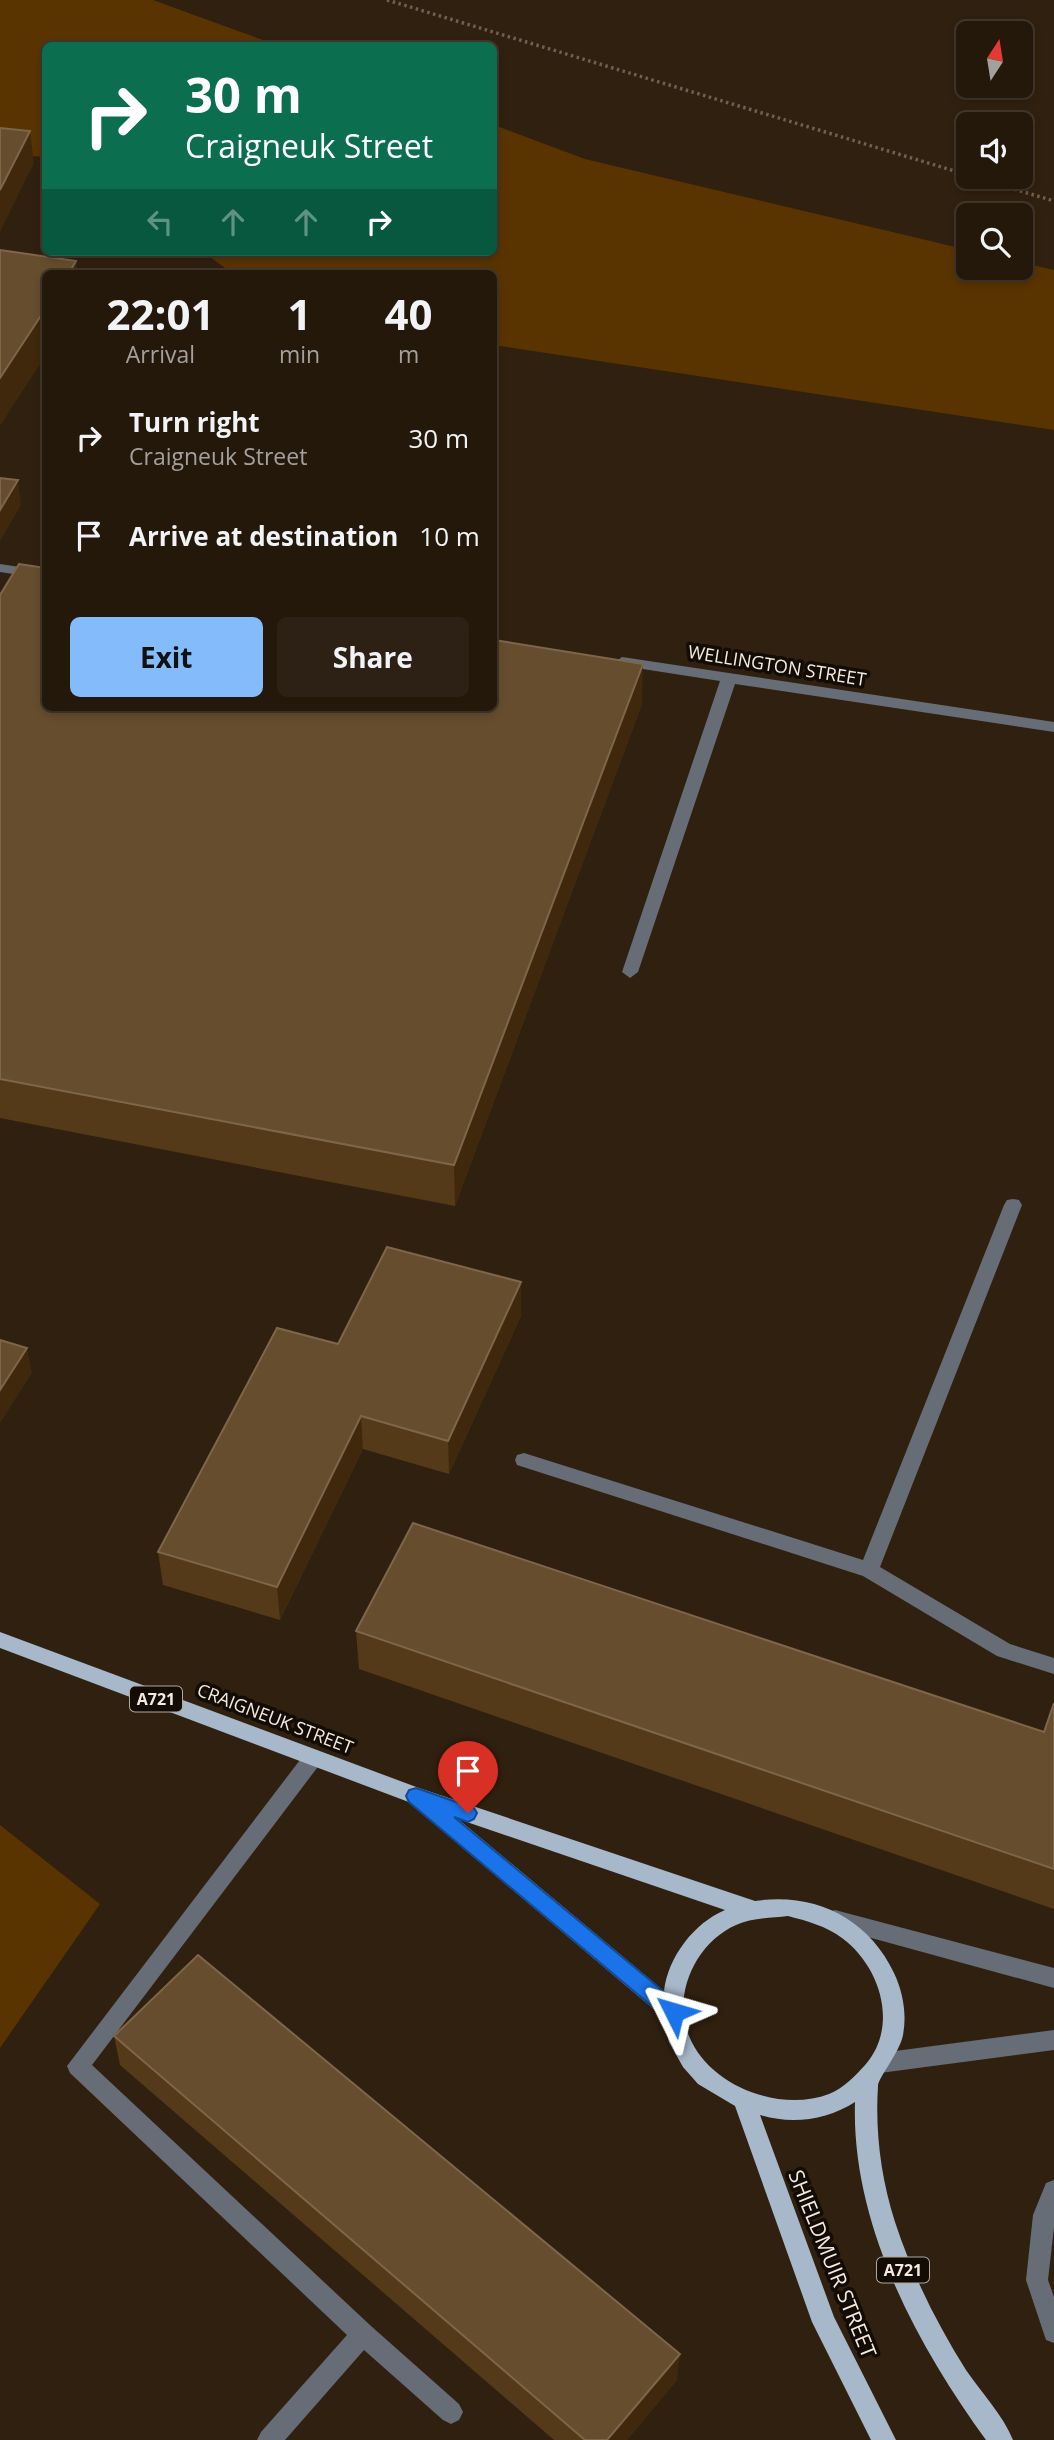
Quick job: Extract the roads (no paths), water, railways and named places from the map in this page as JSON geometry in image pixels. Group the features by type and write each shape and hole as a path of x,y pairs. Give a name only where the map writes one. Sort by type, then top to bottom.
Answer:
{"main road":[{"name":"CRAIGNEUK STREET","path":"0,1640 416,1796 754,1910"},
{"name":"CRAIGNEUK STREET","path":"416,1796 674,2012"},
{"name":"A721","path":"874,2070 855,2090 821,2107 782,2110 744,2101 713,2084 689,2059 675,2028 672,1997 680,1966 697,1940 723,1921 754,1910 788,1907 821,1916 854,1934 879,1962 892,1996 893,2031 874,2070 864,2116 884,2220 917,2308 971,2401 1001,2440"},
{"name":"SHIELDMUIR STREET","path":"744,2101 824,2322 884,2440"}],"street":[{"path":"0,568 42,574"},
{"name":"WELLINGTON STREET","path":"611,660 1054,727"},
{"path":"630,971 729,678"},
{"path":"869,1570 1013,1205"},
{"path":"524,1460 869,1570 1004,1650 1054,1666"},
{"path":"313,1758 78,2066 363,2334 451,2412"},
{"path":"821,1916 1054,1978"},
{"path":"874,2070 1054,2040"},
{"path":"1054,2191 1044,2215 1037,2280 1054,2332"},
{"path":"269,2440 363,2334"}]}
